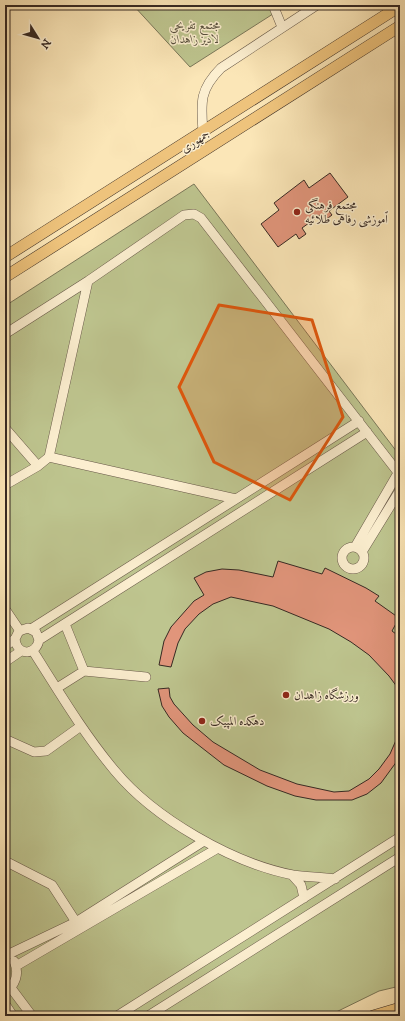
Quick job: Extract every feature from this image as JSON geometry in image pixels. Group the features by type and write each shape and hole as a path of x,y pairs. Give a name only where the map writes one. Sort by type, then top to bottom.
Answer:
{"main road":[{"name":"جمهوری","path":"5,257 400,6"},
{"name":"جمهوری","path":"5,277 400,26"},
{"path":"373,1016 400,1008"}],"street":[{"path":"273,5 282,27"},
{"path":"203,132 201,107 203,91 210,79 221,68 317,5"},
{"path":"5,334 88,281 184,215 194,214 201,218 399,474 358,549 400,490"},
{"path":"5,485 38,466 49,457 88,281"},
{"path":"20,631 31,629 359,421"},
{"path":"5,428 38,466"},
{"path":"39,640 367,432"},
{"path":"49,457 236,499"},
{"path":"5,609 20,631"},
{"path":"65,624 84,671"},
{"path":"5,662 21,652 26,653 33,651 38,646 39,640 36,632 31,629"},
{"path":"5,646 15,640 20,631"},
{"path":"15,640 21,652"},
{"path":"33,651 81,726 116,772 144,800 204,841 241,859 292,874 335,878"},
{"path":"57,688 84,671 146,677"},
{"path":"5,739 34,752 46,751 81,726"},
{"path":"117,1016 400,837"},
{"path":"32,1016 8,991 16,978 16,966 7,952 76,922 204,841"},
{"path":"16,966 218,848"},
{"path":"148,1016 400,857"},
{"path":"5,861 52,885 76,922"},
{"path":"292,874 301,885 304,898"},
{"path":"5,1004 13,1016"}],"highlighted area":[{"path":"219,305 312,320 343,417 290,500 214,462 179,387"}],"green space":[{"name":"مجتمع تفریحی لادیز زاهدان","path":"133,5 287,5 190,67"},
{"name":"دهکده المپیک","path":"194,184 400,456 400,986 379,991 328,1016 5,1016 5,306"}],"building":[{"path":"330,173 348,197 329,211 332,215 324,221 320,215 302,228 306,234 299,239 296,234 278,247 261,224 279,210 274,203 304,180 309,188"},
{"path":"278,561 322,574 325,568 379,596 375,601 399,618 392,631 400,637 400,691 389,676 369,655 329,629 273,606 231,597 213,604 199,614 185,629 178,643 171,667 159,665 164,641 171,627 194,601 204,595 194,578 206,572 222,569 239,570 273,577"},
{"path":"169,688 170,697 174,704 193,725 213,742 260,770 297,784 334,792 349,791 369,779 379,769 390,754 400,731 400,757 381,783 367,794 352,800 316,800 295,796 267,786 224,765 183,733 169,717 162,706 158,689"}],"place":[{"name":"مجتمع فرهنگی ٱموزشی رفاهی طلائیه","path":"297,212"},
{"name":"ورزشگاه زاهدان","path":"286,695"},
{"name":"دهکده المپیک","path":"202,721"}]}
